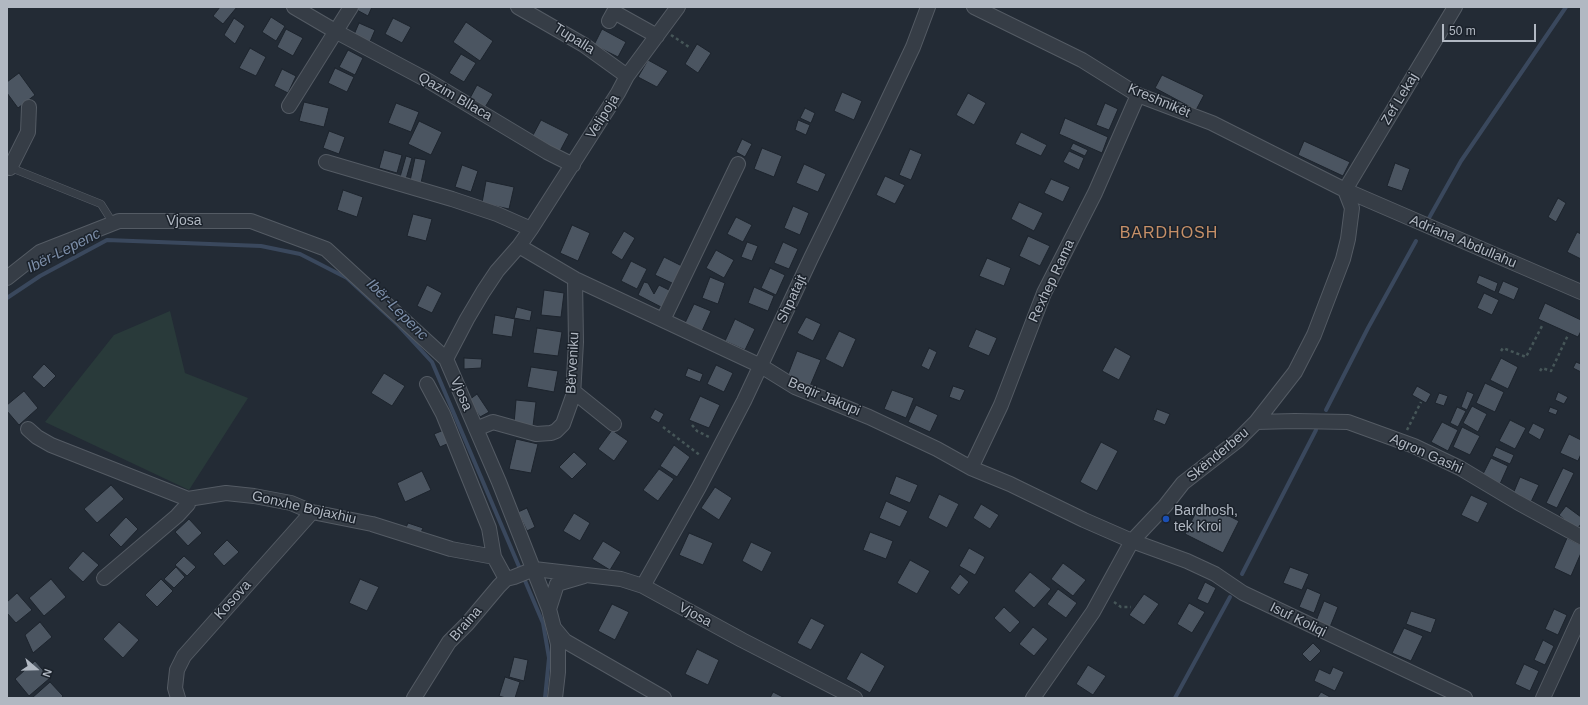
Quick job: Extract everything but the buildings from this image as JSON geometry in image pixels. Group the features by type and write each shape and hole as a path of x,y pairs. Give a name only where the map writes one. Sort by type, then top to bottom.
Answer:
{"street":[{"name":"Qazim Bllaca","path":"294,7 335,31 427,80 547,152 573,165"},
{"path":"288,106 351,7"},
{"name":"Tupalla","path":"518,7 584,45 627,76"},
{"name":"Velipoja","path":"446,359 483,292 497,271 519,246 531,229 573,165 627,76 678,7"},
{"name":"Shpatajt","path":"643,586 722,443 761,366 913,47 928,7"},
{"name":"Kreshnikët","path":"974,7 1082,60 1138,95 1212,123 1346,190"},
{"name":"Zef Lekaj","path":"1346,190 1455,7"},
{"path":"609,21 614,12 660,32"},
{"name":"Rexhep Rama","path":"971,468 1000,405 1044,293 1095,193 1138,95"},
{"path":"9,167 28,132 29,107"},
{"path":"326,162 497,214 531,229"},
{"path":"663,320 738,164"},
{"name":"Adriana Abdullahu","path":"1346,190 1581,292"},
{"name":"Skënderbeu","path":"1033,698 1093,612 1132,540 1165,506 1183,483 1237,441 1256,422 1278,396 1295,372 1314,335 1343,259 1348,239 1352,208 1346,190"},
{"name":"Vjosa","path":"7,278 40,252 119,221 251,221 326,249 446,359 534,569 622,579 643,586 742,640 855,698"},
{"name":"Beqir Jakupi","path":"519,246 574,279 761,366 795,388 869,417 937,449 971,468 1010,484 1084,520 1132,540"},
{"name":"Bërveniku","path":"476,429 493,422 536,434 556,432 563,424 573,396 576,342 574,279"},
{"path":"427,384 443,414 489,528 494,557 510,578"},
{"path":"573,391 614,424"},
{"name":"Agron Gashi","path":"1256,422 1348,422 1401,442 1460,468 1517,502 1581,536"},
{"path":"28,429 36,437 51,445 188,499 188,504 177,516 104,578"},
{"name":"Gonxhe Bojaxhiu","path":"188,499 226,493 254,496 290,503 312,512 372,524 451,549 494,557"},
{"name":"Kosova","path":"178,698 175,688 177,670 184,656 312,512"},
{"name":"Isuf Koliqi","path":"1132,540 1187,560 1215,574 1243,593 1465,698"},
{"path":"534,569 549,609 558,644 558,672 555,698"},
{"name":"Braina","path":"414,698 449,642 510,578 534,569"},
{"path":"549,609 557,584 588,574"},
{"path":"1543,698 1581,615"},
{"path":"554,629 565,641 664,698"}],"lane":[{"path":"9,167 101,204 113,223"}],"path":[{"path":"660,32 689,47"},
{"path":"1501,351 1503,348 1526,357 1542,326"},
{"path":"1540,371 1542,368 1551,371 1568,335"},
{"path":"1401,442 1421,402"},
{"path":"692,425 698,431 722,443"},
{"path":"663,427 711,463"},
{"path":"1103,595 1121,607 1131,607"}],"shaded area":[{"path":"170,311 185,373 248,398 189,490 45,422 114,335"}],"waterway":[{"path":"1429,218 1461,161 1566,7"},
{"name":"Ibër-Lepenc","path":"7,298 40,276 107,240 261,246 300,254 347,278 397,324 432,362 543,623 549,658 545,698"},
{"path":"1326,410 1368,328 1416,241"},
{"path":"1242,574 1316,430"},
{"path":"1175,698 1230,597"}],"place":[{"name":"Bardhosh, tek Kroi","path":"1166,519"}],"district":[{"name":"BARDHOSH","path":"1169,234"}]}
